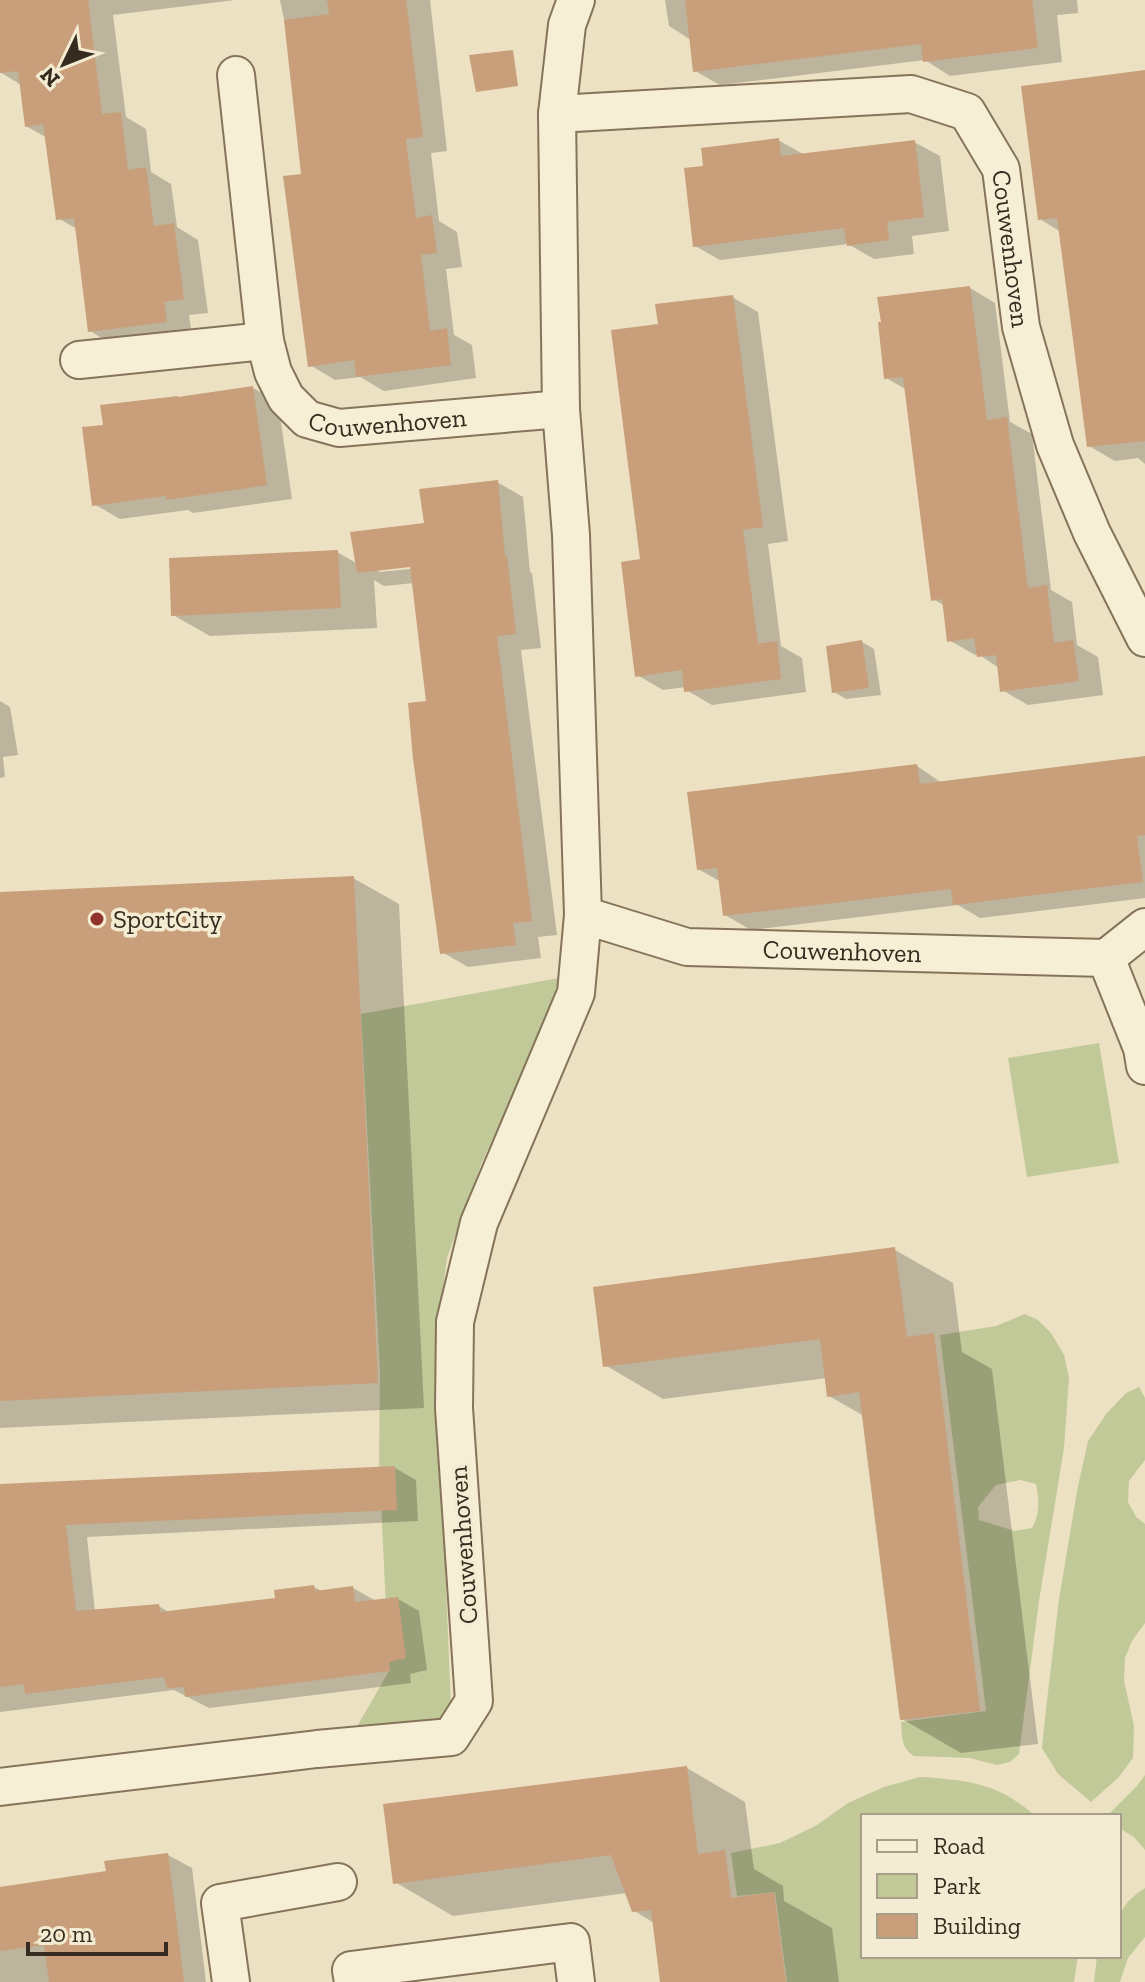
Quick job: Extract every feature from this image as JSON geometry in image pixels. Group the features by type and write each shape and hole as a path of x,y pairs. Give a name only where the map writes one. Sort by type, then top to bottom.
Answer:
{"street":[{"name":"Couwenhoven","path":"0,1787 317,1749 451,1737 474,1701 454,1408 455,1322 479,1223 576,993 583,915 571,535 561,409 557,114 567,25 576,0"},
{"name":"Couwenhoven","path":"236,75 265,341 273,372 286,398 307,419 339,428 561,409"},
{"name":"Couwenhoven","path":"557,114 911,94 967,112 1001,169 1021,327 1055,445 1092,533 1145,638"},
{"path":"79,360 265,341"},
{"name":"Couwenhoven","path":"583,915 687,947 1106,958"},
{"path":"1145,927 1106,958 1142,1048 1145,1066"},
{"path":"231,1982 220,1903 338,1882"},
{"path":"353,1982 351,1970 571,1942 576,1982"}],"green space":[{"path":"559,978 553,1001 522,1077 482,1162 447,1258 436,1342 451,1709 428,1729 351,1737 389,1671 379,1459 380,1372 361,1014"},
{"path":"1099,1043 1119,1163 1027,1177 1008,1058"},
{"path":"1025,1314 1038,1320 1051,1333 1064,1355 1069,1378 1064,1448 1039,1601 1019,1754 1010,1762 997,1765 970,1758 914,1756 904,1745 901,1722 986,1711 940,1335 996,1326","holes":["1020,1480 1036,1484 1038,1506 1032,1528 1015,1531 979,1520 978,1507 996,1485"]},
{"path":"1139,1387 1145,1398 1145,1460 1129,1481 1128,1502 1136,1517 1145,1524 1145,1623 1125,1658 1124,1681 1134,1726 1133,1758 1118,1778 1091,1802 1058,1774 1042,1748 1046,1709 1059,1599 1088,1441 1107,1413 1126,1393"},
{"path":"1145,1775 1145,1850 1134,1837 1121,1829 1121,1814 1109,1814"},
{"path":"920,1777 982,1785 1008,1796 1033,1814 861,1814 861,1958 1078,1958 1074,1982 787,1982 775,1892 737,1896 731,1853 780,1843 817,1825 848,1803 884,1787"},
{"path":"1145,1888 1145,1937 1128,1958 1120,1982 1094,1982 1097,1958 1121,1958 1121,1915"}],"building":[{"path":"0,0 88,0 102,114 121,112 128,170 146,167 154,226 174,223 184,299 164,302 167,322 88,332 74,218 56,220 43,124 25,127 18,71 0,73"},
{"path":"327,0 406,0 423,137 406,139 416,218 432,215 437,253 421,255 430,331 447,328 451,365 356,377 354,360 308,367 283,176 301,174 284,20 329,14"},
{"path":"685,0 1032,0 1038,48 923,62 921,44 693,72"},
{"path":"513,50 518,86 476,92 469,55"},
{"path":"1145,70 1145,441 1087,447 1057,218 1038,220 1021,86"},
{"path":"779,138 781,156 915,140 924,217 887,222 889,240 847,246 844,228 693,247 684,168 703,166 701,148"},
{"path":"970,286 987,420 1007,417 1028,588 1047,585 1054,643 1073,640 1079,681 1000,692 996,655 977,657 974,638 947,642 942,599 931,601 903,377 884,379 877,297"},
{"path":"733,295 763,527 743,530 758,644 777,641 781,679 684,692 682,670 635,677 621,562 640,559 611,330 658,324 655,304"},
{"path":"253,386 267,485 166,500 166,496 92,506 82,427 103,425 100,405"},
{"path":"498,480 516,634 497,636 532,921 513,923 516,945 440,954 408,703 426,701 410,567 357,573 350,532 424,523 419,489"},
{"path":"338,550 341,608 171,616 169,558"},
{"path":"862,640 869,688 832,693 826,646"},
{"path":"1145,756 1145,835 1137,836 1143,882 953,905 951,889 723,916 717,868 697,870 687,792 917,764 920,784"},
{"path":"354,876 378,1383 0,1401 0,892"},
{"path":"895,1247 907,1337 934,1333 980,1711 900,1720 859,1392 827,1397 820,1339 603,1367 593,1287"},
{"path":"395,1466 397,1510 66,1525 76,1611 159,1604 160,1612 275,1598 274,1590 314,1585 315,1591 353,1586 355,1602 398,1597 406,1658 389,1662 390,1671 185,1697 184,1687 167,1688 164,1677 25,1694 24,1684 0,1687 0,1484"},
{"path":"687,1766 698,1854 725,1850 731,1898 774,1892 786,1982 660,1982 651,1910 632,1912 611,1855 393,1884 383,1804"},
{"path":"168,1853 184,1982 49,1982 44,1945 0,1951 0,1887 106,1871 104,1861"}],"place":[{"name":"SportCity","path":"97,919"}]}
